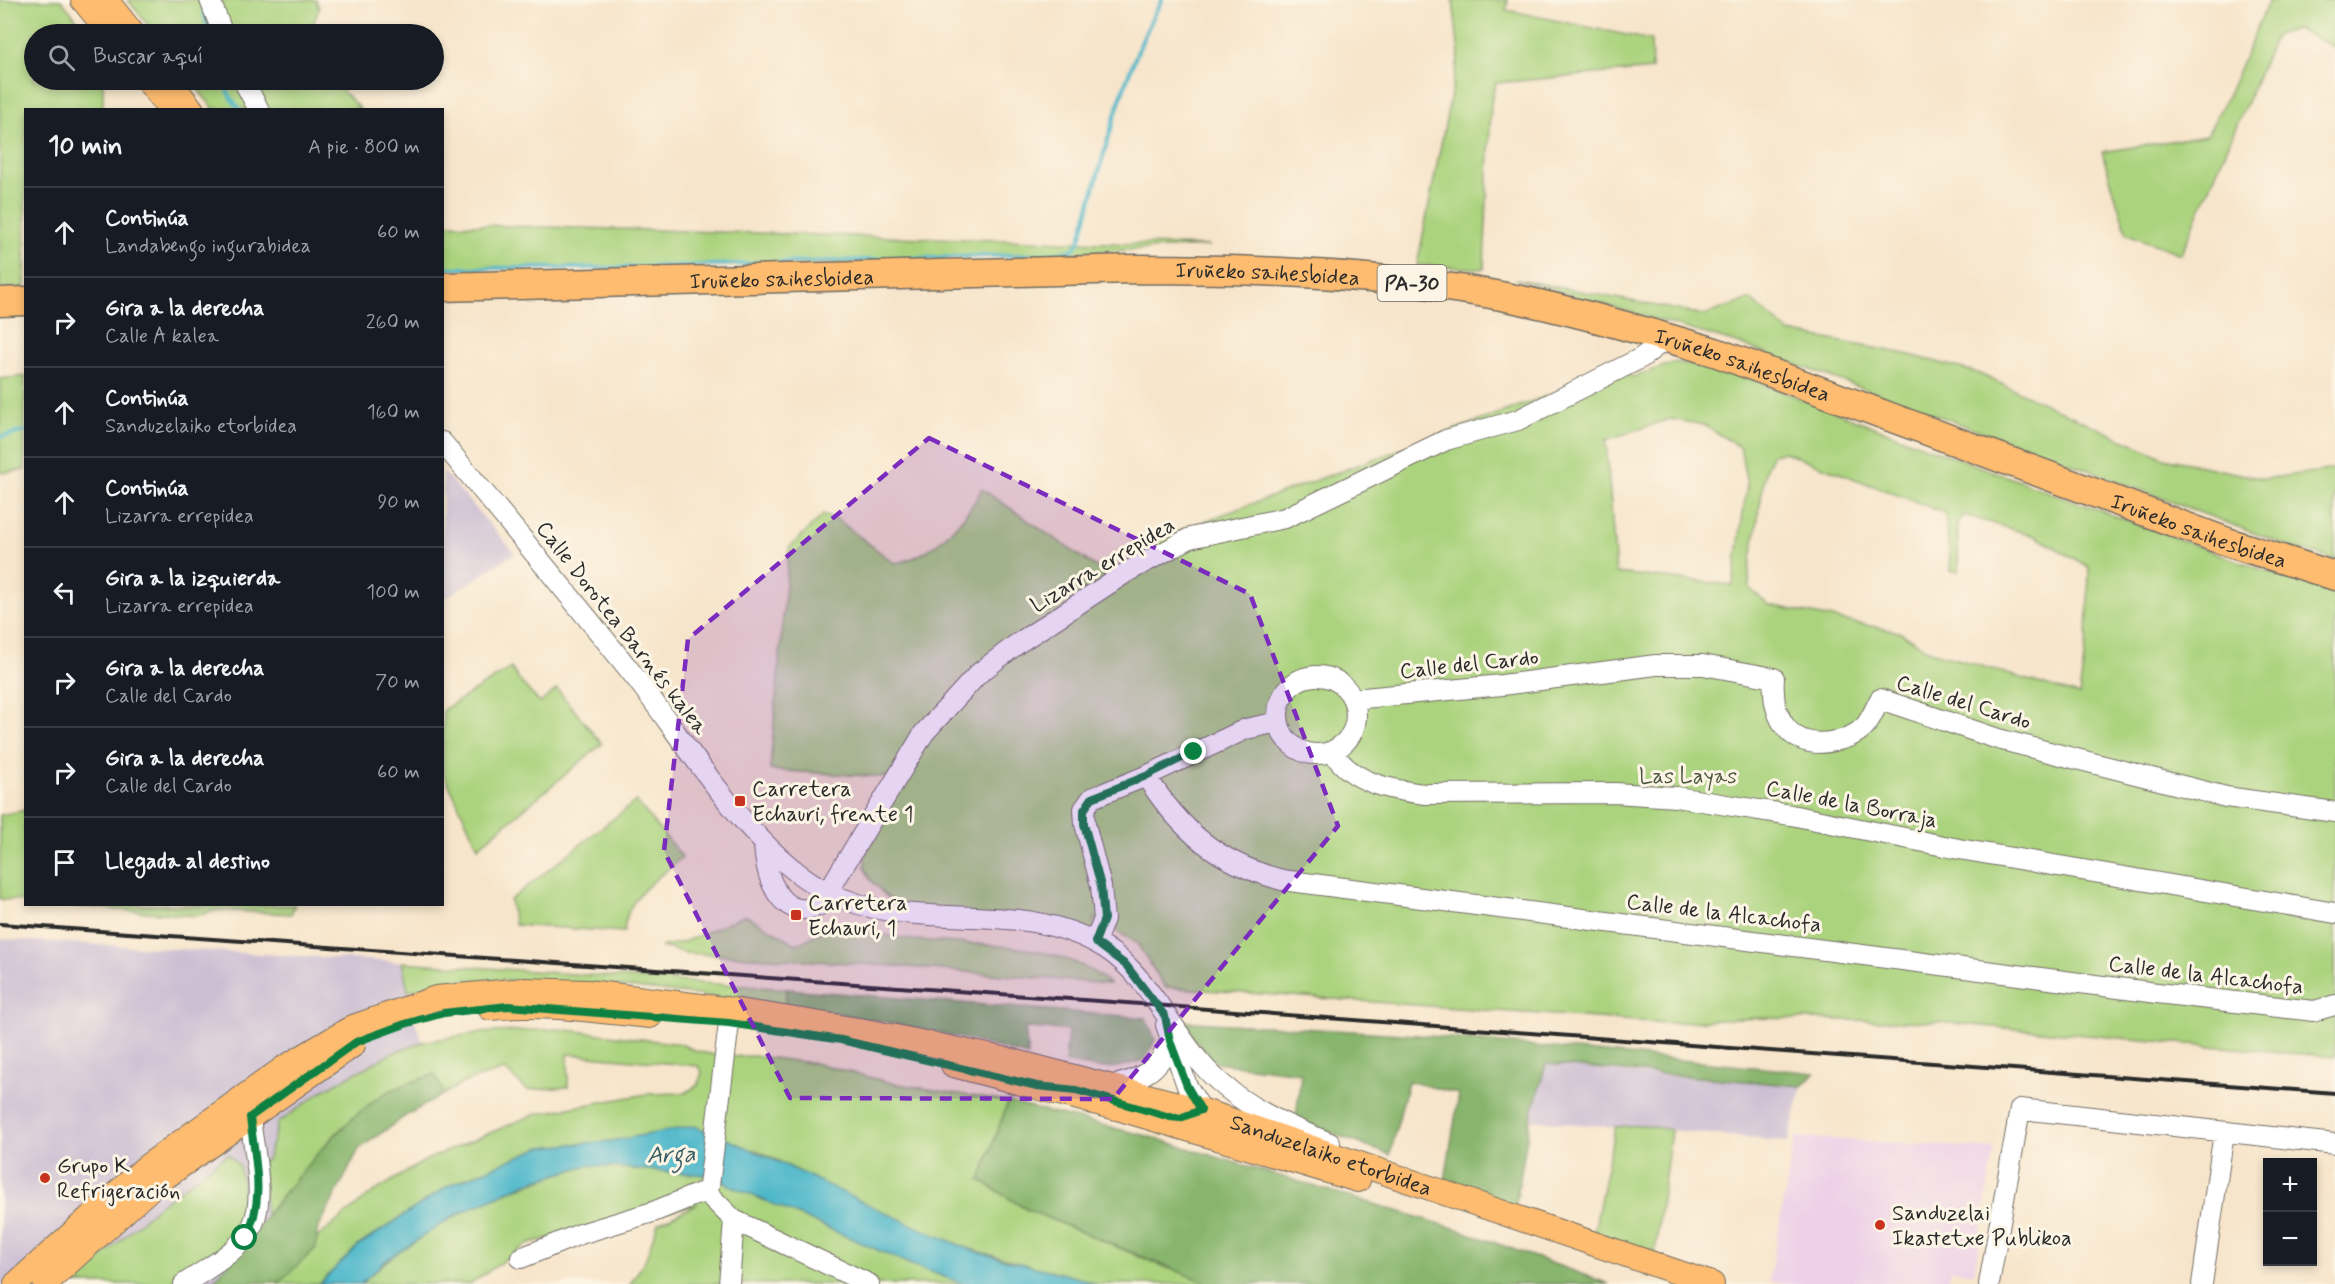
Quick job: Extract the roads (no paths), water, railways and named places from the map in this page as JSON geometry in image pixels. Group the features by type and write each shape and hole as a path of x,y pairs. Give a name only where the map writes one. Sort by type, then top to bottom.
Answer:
{"highway":[{"name":"Iruñeko saihesbidea","path":"444,287 1134,268 1245,269 1354,276 1448,287 1541,305 1726,356 2227,542 2335,576"},
{"path":"0,302 24,301"}],"main road":[{"path":"83,0 103,24"},
{"path":"106,0 126,24"},
{"path":"155,90 169,108"},
{"path":"177,90 190,108"},
{"path":"16,1284 146,1167 284,1068 353,1027 436,998 524,990 588,992 731,1016"},
{"path":"45,1284 155,1184 356,1042 444,1013 508,1006 731,1016"},
{"name":"Sanduzelaiko etorbidea","path":"731,1016 1037,1086 1374,1176 1712,1284"},
{"name":"Sanduzelaiko etorbidea","path":"731,1016 882,1035 1013,1061 1201,1110 1670,1284"}],"street":[{"path":"210,0 219,24"},
{"path":"248,90 258,108"},
{"name":"Lizarra errepidea","path":"764,843 765,861 777,894 784,902 792,908 804,910 820,905 924,733 978,674 1065,612 1145,561 1190,538 1285,518 1446,440 1518,420 1641,358 1667,338"},
{"name":"Calle Dorotea Barnés kalea","path":"444,444 555,577 764,843"},
{"name":"Calle del Cardo","path":"1353,699 1502,685 1656,665 1703,665 1774,678 1772,695 1781,723 1789,732 1814,743 1827,743 1855,735 1865,726 1880,699 1998,739 2226,797 2335,812"},
{"path":"1308,676 1331,678 1348,690 1353,699 1356,711 1353,729 1343,745 1332,751 1321,754 1298,750 1282,734 1278,722 1280,698 1292,684 1308,676"},
{"path":"1095,942 1104,919 1101,886 1084,824 1084,810 1092,798 1146,776 1246,729 1278,722"},
{"name":"Calle de la Borraja","path":"1332,751 1340,764 1360,778 1398,791 1425,794 1615,793 1676,797 1851,825 1959,849 2335,913"},
{"name":"Calle de la Alcachofa","path":"1146,776 1173,816 1196,839 1229,861 1258,874 1282,880 2181,996 2314,1011 2335,1005"},
{"path":"764,843 802,877 829,893 869,906 915,914 1031,920 1052,924 1095,942 1126,965 1204,1067 1263,1113 1346,1149 1374,1176"},
{"path":"731,1016 708,1188 734,1220 869,1284"},
{"path":"1165,1016 1170,1041 1178,1063 1201,1110"},
{"path":"1156,1068 1166,1053 1170,1041"},
{"path":"1108,1086 1132,1081 1156,1068 1178,1063 1204,1067"},
{"path":"1037,1086 1076,1090 1180,1118 1201,1110 1209,1096 1204,1067"},
{"path":"1989,1284 2020,1109 2335,1144"},
{"path":"184,1284 227,1255 245,1238 253,1225 259,1199 250,1117"},
{"path":"2202,1284 2224,1132"},
{"path":"521,1258 580,1234 653,1212 708,1188"},
{"path":"729,1284 734,1220"}],"water":[{"name":"Arga","path":"694,1126 762,1154 964,1247 1096,1284 964,1284 912,1265 706,1175 588,1165 527,1183 456,1215 386,1260 361,1284 319,1284 359,1245 448,1186 541,1147 611,1141"}],"waterway":[{"path":"444,268 614,268 1053,254 1072,250 1079,242 1124,88 1162,0"},
{"path":"203,7 207,24"},
{"path":"227,90 238,108"},
{"path":"0,437 24,431"}],"railway":[{"path":"0,924 1113,1002 2335,1093"}],"place":[{"name":"Carretera Echauri, frente 1","path":"740,801"},
{"name":"Carretera Echauri, 1","path":"796,915"},
{"name":"Grupo K Refrigeración","path":"45,1178"},
{"name":"Sanduzelai Ikastetxe Publikoa","path":"1880,1225"}],"park label":[{"name":"Las Layas","path":"1688,775"}]}
